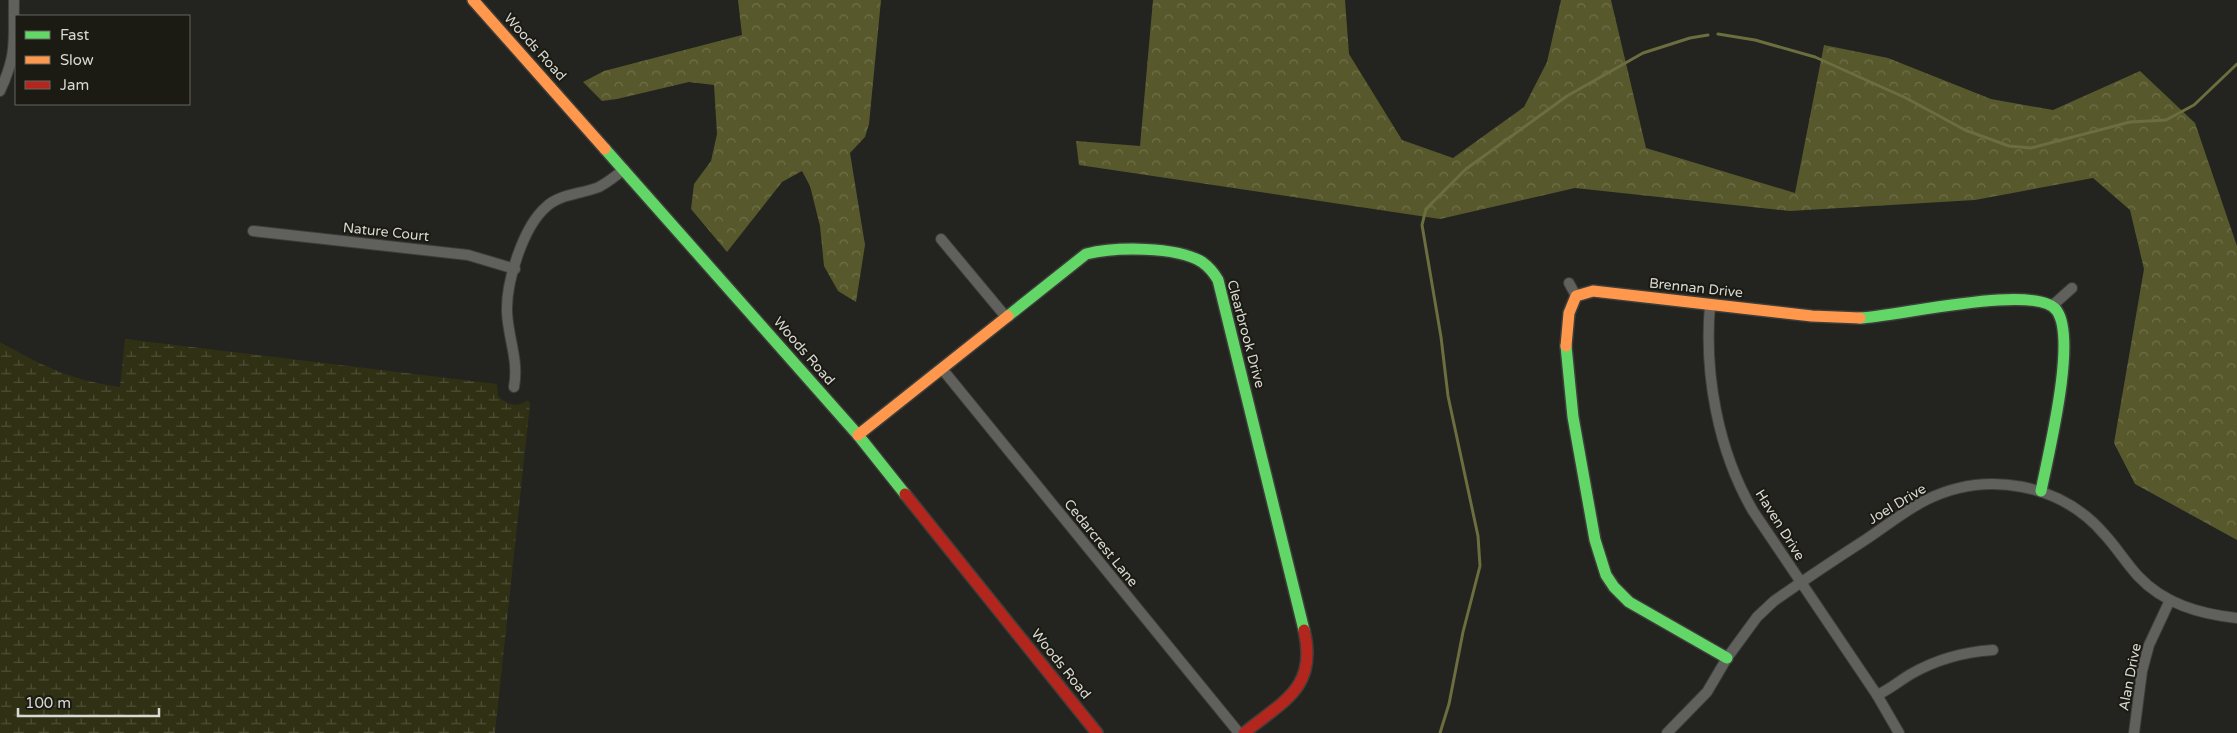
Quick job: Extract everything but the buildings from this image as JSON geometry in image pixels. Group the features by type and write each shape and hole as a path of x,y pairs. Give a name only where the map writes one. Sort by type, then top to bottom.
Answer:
{"street":[{"path":"0,91 11,67 14,50 14,0"},
{"name":"Woods Road","path":"473,0 858,435 1098,733"},
{"path":"514,387 517,370 507,312 508,294 528,228 546,206 560,198 599,187 624,169"},
{"name":"Nature Court","path":"252,231 468,255 515,268"},
{"path":"942,238 1006,317"},
{"name":"Clearbrook Drive","path":"858,435 943,370 1076,261 1095,251 1124,249 1190,257 1206,264 1218,280 1310,659 1306,678 1296,690 1244,733"},
{"path":"1569,283 1576,296 1570,313 1566,355 1567,383 1603,569 1618,592 1629,602 1727,658"},
{"path":"2041,491 2063,359 2063,321 2053,305 2072,288"},
{"name":"Brennan Drive","path":"1576,296 1593,291 1710,305 1846,318 1892,315 1953,304 1983,301 2033,300 2053,305"},
{"name":"Haven Drive","path":"1710,305 1708,360 1728,457 1747,501 1877,695 1899,733"},
{"name":"Cedarcrest Lane","path":"943,370 1238,733"},
{"name":"Joel Drive","path":"1667,733 1708,692 1727,658 1757,617 1774,601 1914,507 1940,494 1964,487 1989,484 2017,486 2041,491 2072,506 2095,524 2140,578 2170,600 2182,607 2209,614 2237,618"},
{"name":"Alan Drive","path":"2134,733 2140,686 2149,645 2170,600"},
{"path":"1877,695 1938,660 1969,652 1993,650"}],"green space":[{"path":"738,0 881,0 869,124 865,137 850,153 865,245 856,302 838,291 824,266 820,226 810,186 802,171 782,182 727,252 691,209 694,184 711,161 717,134 714,85 689,82 602,101 583,82 604,71 742,35"},
{"path":"1153,0 1345,0 1349,54 1402,140 1453,158 1524,107 1547,62 1561,0 1611,0 1646,148 1795,193 1824,45 1888,58 1991,99 2053,110 2140,71 2195,123 2237,246 2237,540 2135,484 2114,443 2144,269 2130,210 2093,178 1975,200 1790,211 1575,188 1440,219 1079,165 1076,141 1140,146"},
{"path":"125,339 497,384 498,396 505,402 516,405 528,400 530,404 495,733 0,733 0,342 57,371 86,380 120,387"}],"waterway":[{"path":"1718,34 1755,40 1815,57 1906,98 1965,130 2009,146 2031,148 2130,122 2166,120 2194,105 2237,64"},
{"path":"1440,733 1449,704 1463,632 1480,566 1478,536 1448,396 1441,337 1422,225 1426,209 1466,169 1567,96 1643,53 1690,38 1708,35"}],"traffic: fast":[{"path":"605,149 858,435 905,494"},
{"path":"1008,316 1086,254 1113,250 1145,249 1177,253 1191,257 1209,268 1218,280 1304,630"},
{"path":"1860,318 1996,300 2023,300 2045,303 2057,311 2062,326 2064,346 2063,371 2041,491"},
{"path":"1566,346 1573,417 1595,540 1606,575 1614,587 1629,602 1727,658"}],"traffic: slow":[{"path":"473,0 605,149"},
{"path":"1566,346 1569,313 1576,296 1593,291 1812,316 1860,318"},
{"path":"858,435 1008,316"}],"traffic: jam":[{"path":"905,494 1097,733"},
{"path":"1244,733 1284,702 1301,680 1306,666 1307,650 1304,630"}]}
